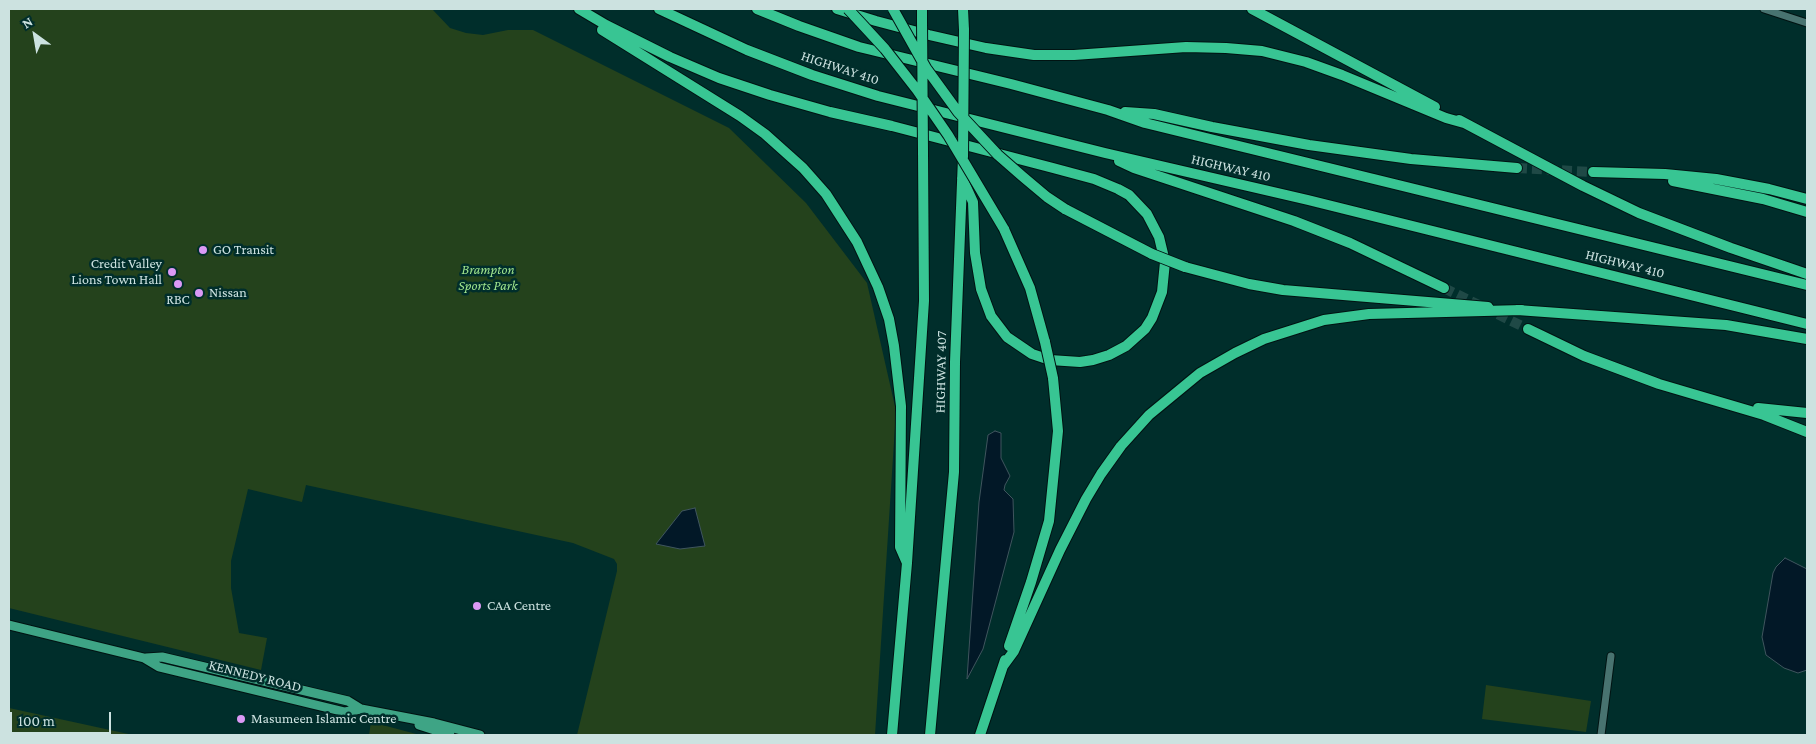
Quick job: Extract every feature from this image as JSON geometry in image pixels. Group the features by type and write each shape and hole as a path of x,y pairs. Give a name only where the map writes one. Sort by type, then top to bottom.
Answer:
{"highway":[{"path":"570,9 740,116 765,134 803,168 826,194 847,226 868,262 878,287 889,320 894,346 902,406 900,546 907,563"},
{"path":"579,9 606,26 719,78 830,112 1094,178 1129,195 1147,214 1159,237 1165,262 1162,292 1152,318 1145,329 1126,346 1109,355 1080,362 1050,360 1032,354 1007,337 991,316 981,289 975,253 973,202 962,178"},
{"name":"HIGHWAY 410","path":"659,9 747,50 812,75 878,96 1105,154 1308,200 1807,324"},
{"name":"HIGHWAY 410","path":"757,9 859,47 1011,84 1108,110 1154,125 1807,285"},
{"path":"837,9 876,22 986,48 1034,55 1074,55 1186,47 1262,51 1306,62 1446,118 1464,123"},
{"path":"848,9 885,49 917,90 967,166 1004,229 1030,288 1045,342 1052,378 1058,431 1049,521 1031,582 980,735"},
{"path":"893,9 926,68 946,97 970,126 1022,176 1047,197 1065,208 1152,254 1185,267 1249,284 1283,290 1726,325 1807,339"},
{"name":"HIGHWAY 407","path":"892,735 907,563 924,301 922,9"},
{"name":"HIGHWAY 407","path":"930,735 954,472 955,362 963,158 963,9"},
{"path":"1252,9 1583,186 1639,213 1807,274"},
{"path":"1108,110 1154,114 1309,145 1411,159 1517,168"},
{"path":"1105,154 1134,168 1294,220 1350,243 1444,288"},
{"path":"1593,172 1665,174 1730,181 1807,199"},
{"path":"1641,174 1764,199 1807,212"},
{"path":"1003,666 1014,651 1060,550 1101,474 1121,446 1149,414 1200,373 1264,339 1324,320 1379,313 1522,310"},
{"path":"1528,329 1584,356 1659,384 1764,415 1807,432"},
{"path":"1737,407 1807,413"}],"main road":[{"name":"KENNEDY ROAD","path":"9,625 144,658 162,657 348,701 361,709 405,719 434,723 480,735"},
{"name":"KENNEDY ROAD","path":"405,719 450,735"}],"street":[{"path":"1764,9 1807,23"},
{"path":"1601,735 1612,656"}],"green space":[{"name":"Brampton Sports Park","path":"9,9 432,9 450,28 466,33 483,35 508,30 533,30 729,128 806,203 867,283 896,411 875,735 577,735 617,571 617,564 614,559 573,543 306,485 302,502 248,489 231,561 231,588 239,633 267,638 261,670 9,608"},
{"path":"1486,685 1591,701 1586,732 1482,719"},
{"path":"9,708 133,735 9,735"},
{"path":"371,722 420,735 369,735"}],"water":[{"path":"995,431 1001,433 1001,458 1010,476 1004,490 1013,499 1014,532 983,649 967,679 979,502 988,435"},
{"path":"695,508 705,546 680,549 656,544 682,511"},
{"path":"1785,558 1807,569 1807,670 1798,673 1784,668 1766,655 1762,637 1773,573"}],"tunnel":[{"path":"1517,168 1593,172"},
{"path":"1444,288 1528,329"}],"place":[{"name":"GO Transit","path":"203,250"},
{"name":"Credit Valley Lions Town Hall","path":"172,272"},
{"name":"RBC","path":"178,284"},
{"name":"Nissan","path":"199,293"},
{"name":"CAA Centre","path":"477,606"},
{"name":"Masumeen Islamic Centre","path":"241,719"}]}
